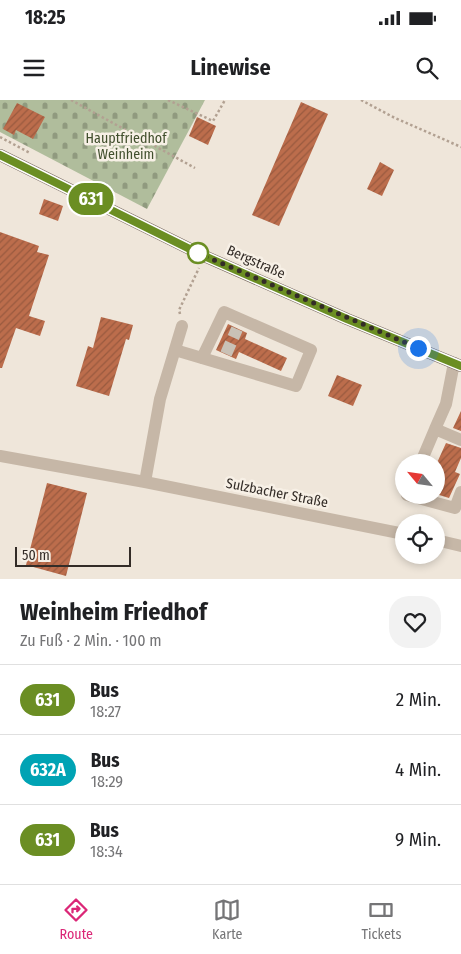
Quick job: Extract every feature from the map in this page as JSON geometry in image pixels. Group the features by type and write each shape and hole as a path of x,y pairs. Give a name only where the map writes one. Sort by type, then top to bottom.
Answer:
{"main road":[{"name":"Bergstraße","path":"0,155 202,255 347,319 458,364"},
{"name":"Bergstraße","path":"0,160 16,162"}],"street":[{"path":"175,350 202,358 224,359 296,386 311,350 239,324 224,312 202,358"},
{"path":"144,482 160,399 182,326"},
{"path":"424,454 446,404 458,364"},
{"path":"435,429 461,440"},
{"name":"Sulzbacher Straße","path":"0,456 144,482 395,532"},
{"path":"440,504 455,508 461,492"},
{"path":"445,542 461,546"}],"path":[{"path":"71,100 195,168"},
{"path":"168,100 213,121 226,100"},
{"path":"361,100 393,117 461,147"},
{"path":"182,326 179,310 199,268 192,264"}],"green space":[{"name":"Hauptfriedhof Weinheim","path":"0,100 205,100 147,209 0,132"}],"building":[{"path":"301,102 328,114 279,226 252,215"},
{"path":"17,103 45,117 33,139 16,130 14,135 3,129"},
{"path":"197,117 216,126 208,145 189,136"},
{"path":"380,162 394,170 382,196 367,189"},
{"path":"44,199 63,206 58,221 39,214"},
{"path":"0,232 39,246 37,252 49,255 29,316 45,321 40,336 16,328 2,368 0,368"},
{"path":"101,317 133,325 129,340 126,339 109,396 76,386 88,346 93,348"},
{"path":"228,324 247,333 245,339 287,358 281,371 239,352 236,359 216,350"},
{"path":"337,375 362,385 353,406 328,396"},
{"path":"461,411 461,431 453,428"},
{"path":"446,443 461,448 461,458 455,472 460,474 449,498 445,497 445,454 441,454"},
{"path":"47,483 87,493 66,576 26,565"}],"tunnel":[{"path":"226,354 237,329"}],"bus line":[{"name":"631","path":"0,155 202,255 347,319 461,366"}],"route":[{"path":"198,253 347,319 418,348"}]}
